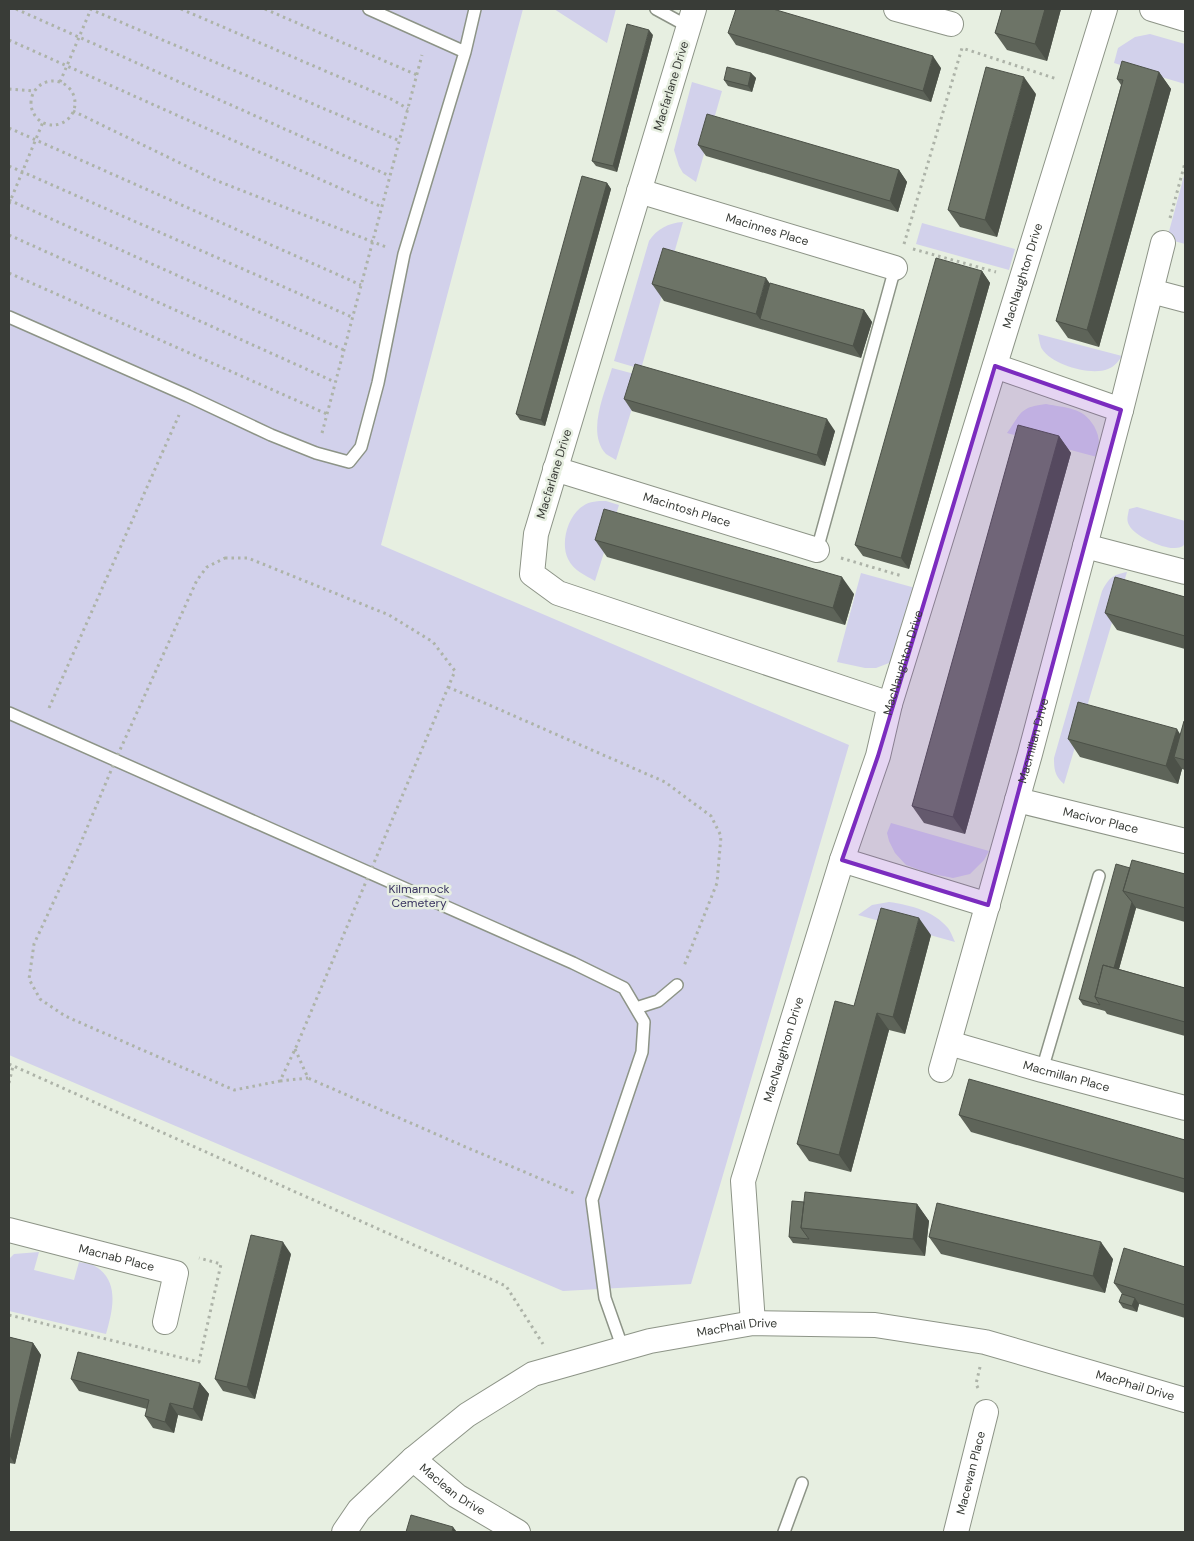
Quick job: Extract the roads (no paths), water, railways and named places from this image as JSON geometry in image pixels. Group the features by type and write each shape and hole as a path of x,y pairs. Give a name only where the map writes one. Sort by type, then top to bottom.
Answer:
{"street":[{"path":"896,9 951,24"},
{"name":"MacNaughton Drive","path":"754,1323 743,1181 842,860 878,756 890,704 1106,9"},
{"path":"1152,9 1185,18"},
{"name":"Macfarlane Drive","path":"691,18 536,534 532,574 558,593 890,704"},
{"name":"Macinnes Place","path":"639,191 896,268"},
{"name":"Macmillan Drive","path":"941,1070 1017,800 1121,410 1163,243"},
{"path":"1151,291 1185,300"},
{"path":"995,366 1121,410"},
{"name":"Macintosh Place","path":"556,469 817,550"},
{"path":"1085,546 1185,572"},
{"name":"Macivor Place","path":"1017,800 1185,841"},
{"path":"842,860 988,905"},
{"name":"Macmillan Place","path":"949,1043 1185,1108"},
{"name":"Macnab Place","path":"9,1230 176,1273 165,1322"},
{"name":"MacPhail Drive","path":"344,1532 359,1510 413,1459 467,1415 533,1374 650,1341 754,1323 875,1325 985,1342 1185,1400"},
{"name":"Macewan Place","path":"956,1532 986,1412"},
{"name":"Maclean Drive","path":"413,1459 457,1496 518,1532"}],"lane":[{"path":"369,9 465,52"},
{"path":"9,317 271,435 316,453 349,462 360,447 378,382 404,254 465,52 475,9"},
{"path":"656,9 691,18"},
{"path":"817,550 896,268"},
{"path":"9,713 573,963 624,988 644,1022 642,1052 592,1200 605,1298 623,1349"},
{"path":"1042,1070 1098,876"},
{"path":"636,1008 658,1001 677,985"},
{"path":"784,1532 802,1484"}],"park label":[{"name":"Kilmarnock Cemetery","path":"419,896"}]}
